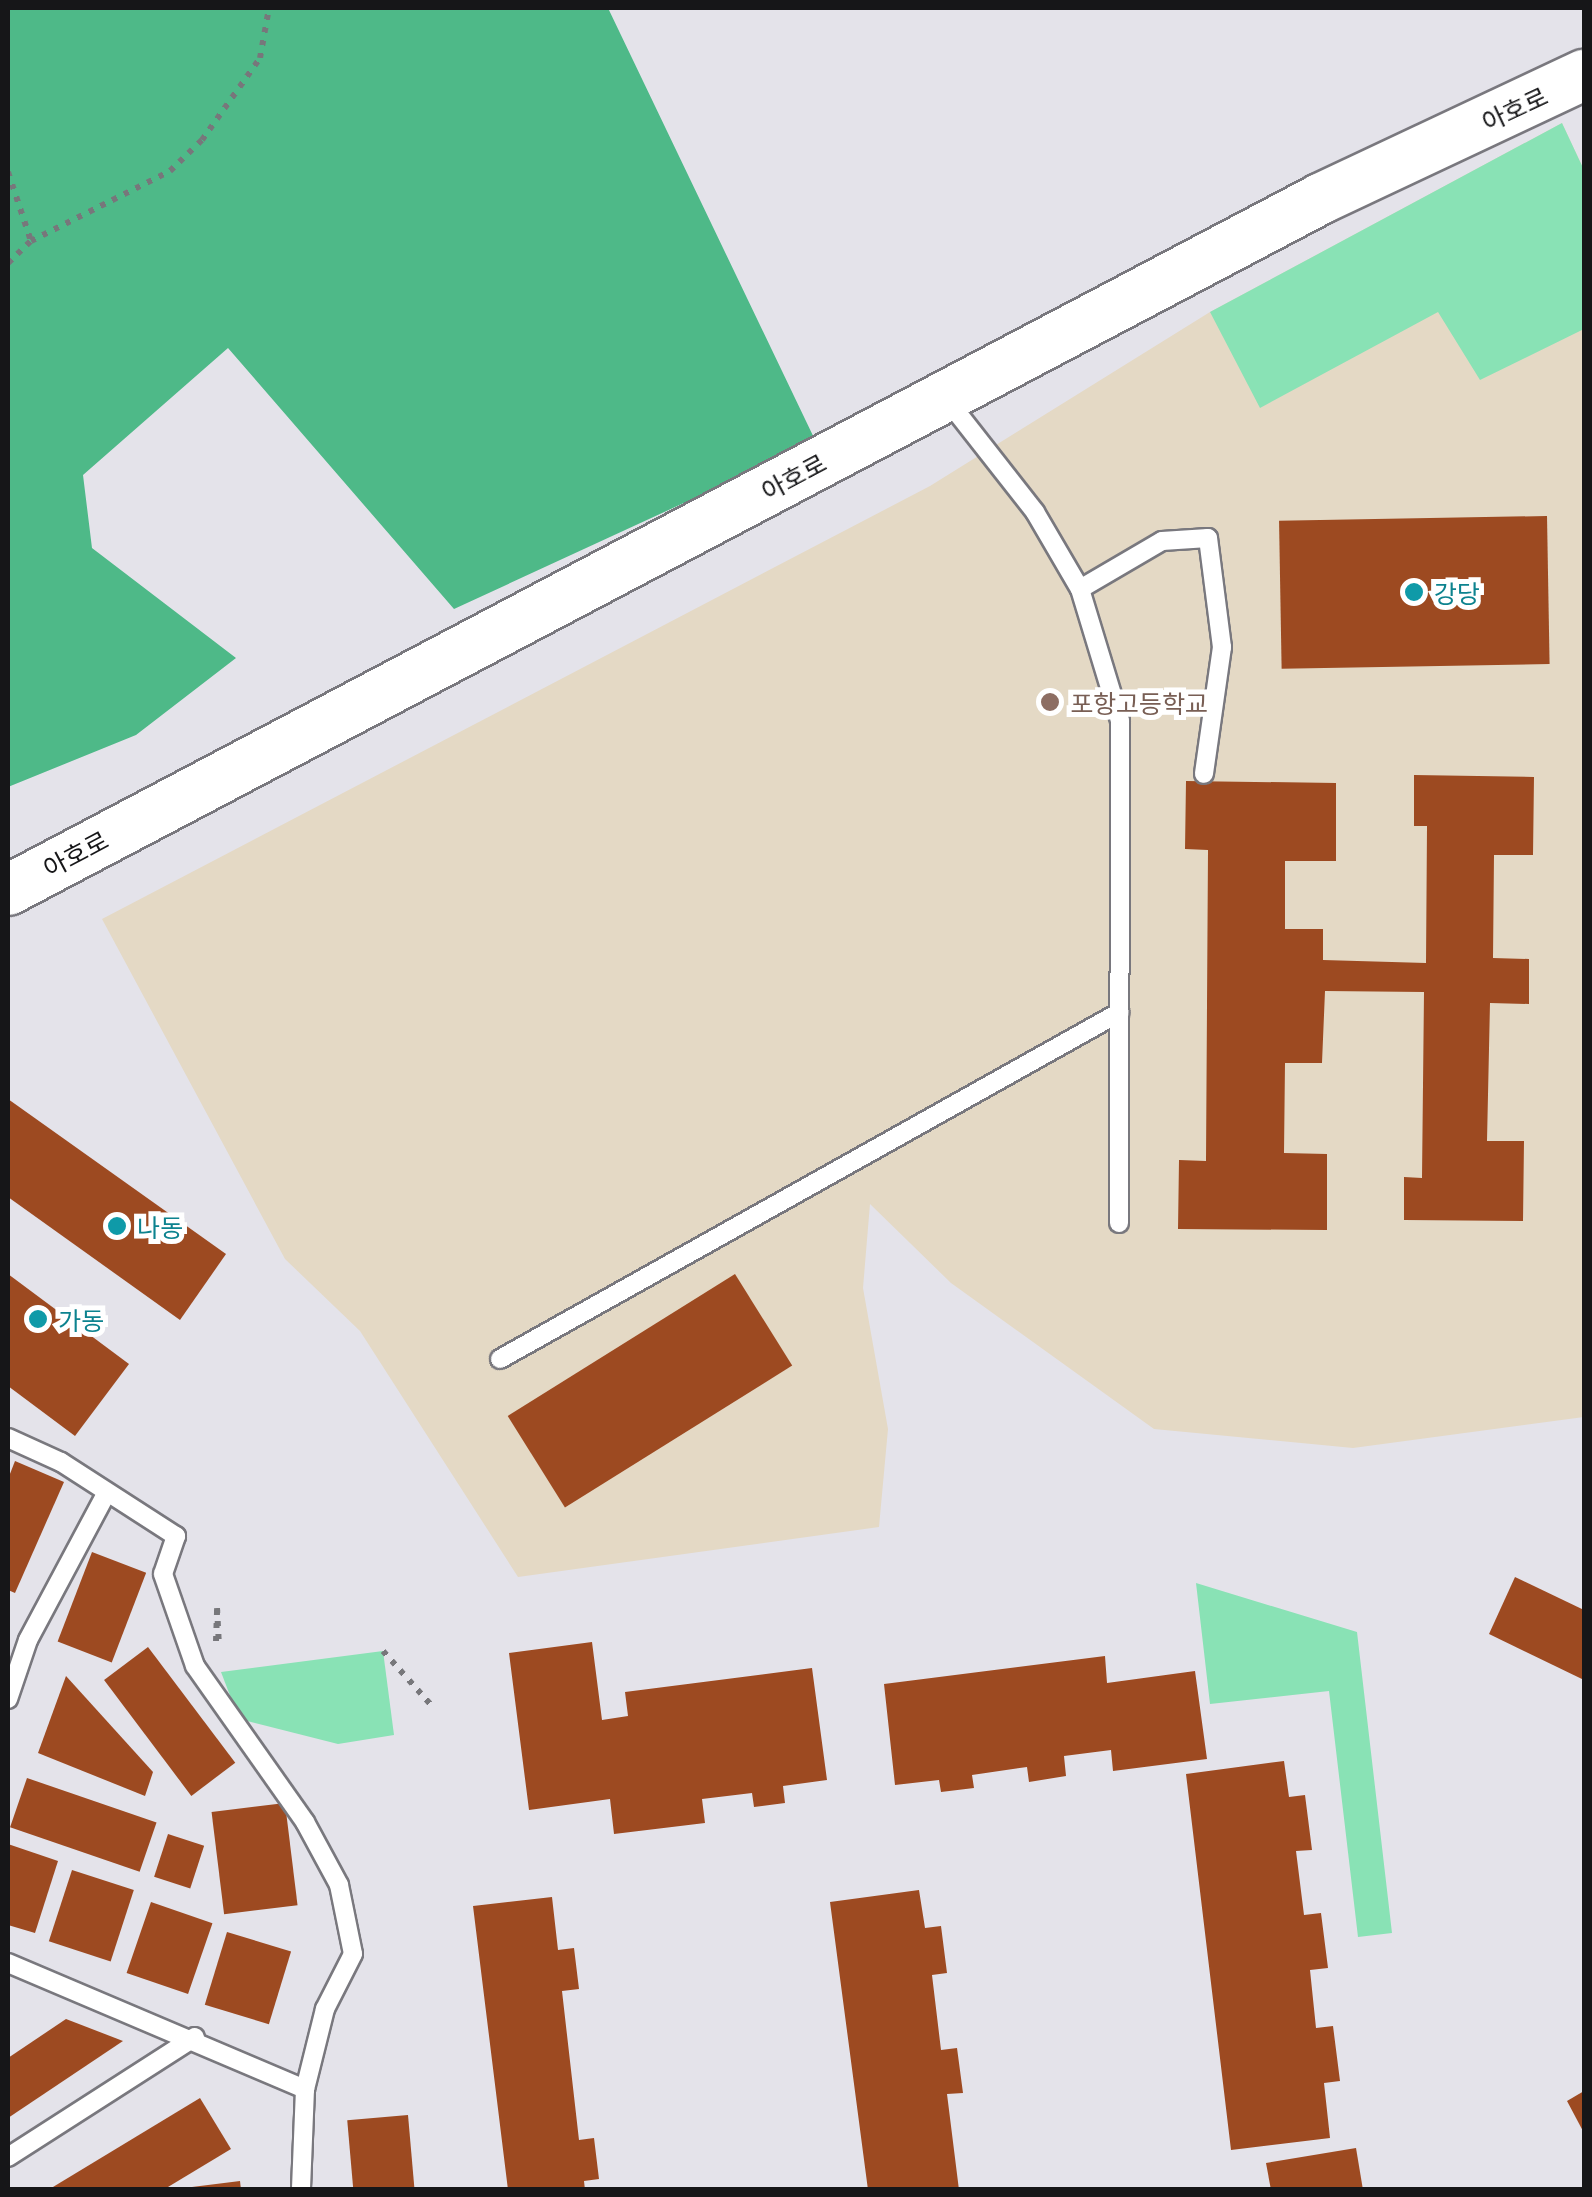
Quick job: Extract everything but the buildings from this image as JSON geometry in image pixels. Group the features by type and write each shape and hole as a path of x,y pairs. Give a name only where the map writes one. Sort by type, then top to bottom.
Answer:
{"main road":[{"name":"아호로","path":"8,890 1320,200 1584,75"}],"lane":[{"path":"945,396 1035,512 1080,589 1120,720 1119,1223"},
{"path":"1080,589 1162,540 1208,538 1222,647 1204,774"},
{"path":"500,1359 1120,1012"},
{"path":"8,1438 62,1462 105,1496 176,1536 163,1574 196,1666 305,1822 339,1885 353,1954 326,2009 305,2089 301,2190"},
{"path":"8,1699 28,1640 105,1496"},
{"path":"8,1963 195,2038 305,2089"},
{"path":"8,2157 195,2038"}],"path":[{"path":"8,263 31,240 132,194 202,140 260,58 269,8"},
{"path":"8,172 31,240"},
{"path":"383,1650 432,1706"}],"shaded area":[{"name":"포항고등학교","path":"1562,123 1584,170 1584,1417 1353,1448 1154,1429 951,1283 870,1204 863,1288 888,1429 879,1527 518,1577 360,1331 285,1259 102,919 930,486 1210,312"}],"green space":[{"path":"8,8 608,8 816,442 454,609 228,348 83,475 92,548 236,658 136,735 8,787"},
{"path":"1562,123 1584,170 1584,329 1480,380 1438,312 1260,408 1210,312"},
{"path":"1196,1583 1357,1632 1392,1933 1358,1937 1329,1691 1210,1704"},
{"path":"383,1651 394,1735 338,1744 239,1719 221,1672"}],"place":[{"name":"강당","path":"1414,592"},
{"name":"포항고등학교","path":"1050,702"},
{"name":"나동","path":"117,1226"},
{"name":"가동","path":"38,1319"}]}
